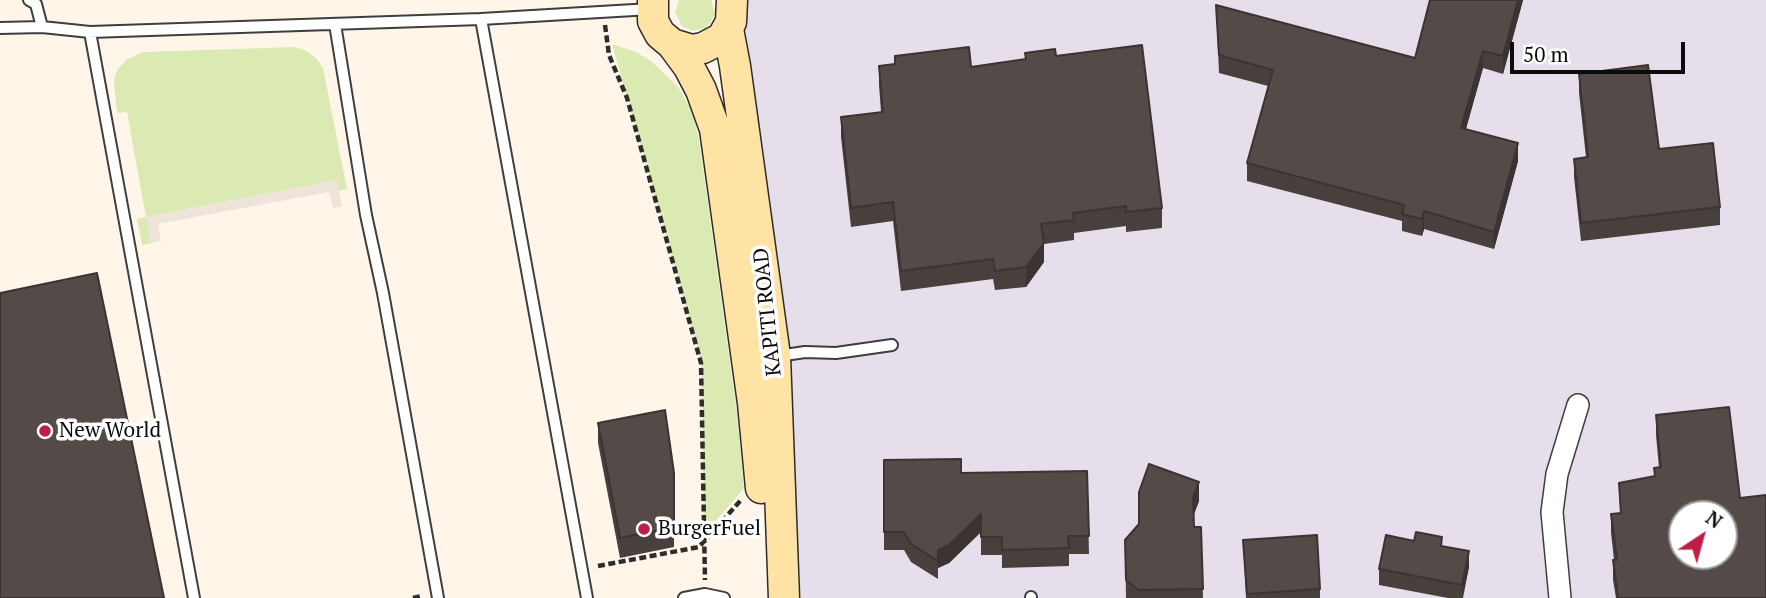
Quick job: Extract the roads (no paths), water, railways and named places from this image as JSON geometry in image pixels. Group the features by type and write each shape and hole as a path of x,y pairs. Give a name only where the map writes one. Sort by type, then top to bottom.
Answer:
{"main road":[{"name":"KAPITI ROAD","path":"652,5 656,27 689,67 701,90 715,129 753,403 761,484 764,598"},
{"name":"KAPITI ROAD","path":"730,15 775,356 784,598"},
{"path":"672,44 682,49 703,48 713,44 730,15"},
{"path":"753,403 775,356"}],"street":[{"path":"1560,598 1552,512 1557,474 1578,405"}],"lane":[{"path":"29,0 36,4 42,27"},
{"path":"0,28 42,27 90,32 481,19 652,5"},
{"path":"481,19 587,598"},
{"path":"335,24 366,215 383,293 438,598"},
{"path":"90,32 194,598"},
{"path":"775,356 805,352 836,353 892,345"},
{"path":"684,598 713,594 724,598"}],"place":[{"name":"New World","path":"45,431"},
{"name":"BurgerFuel","path":"644,529"}]}
